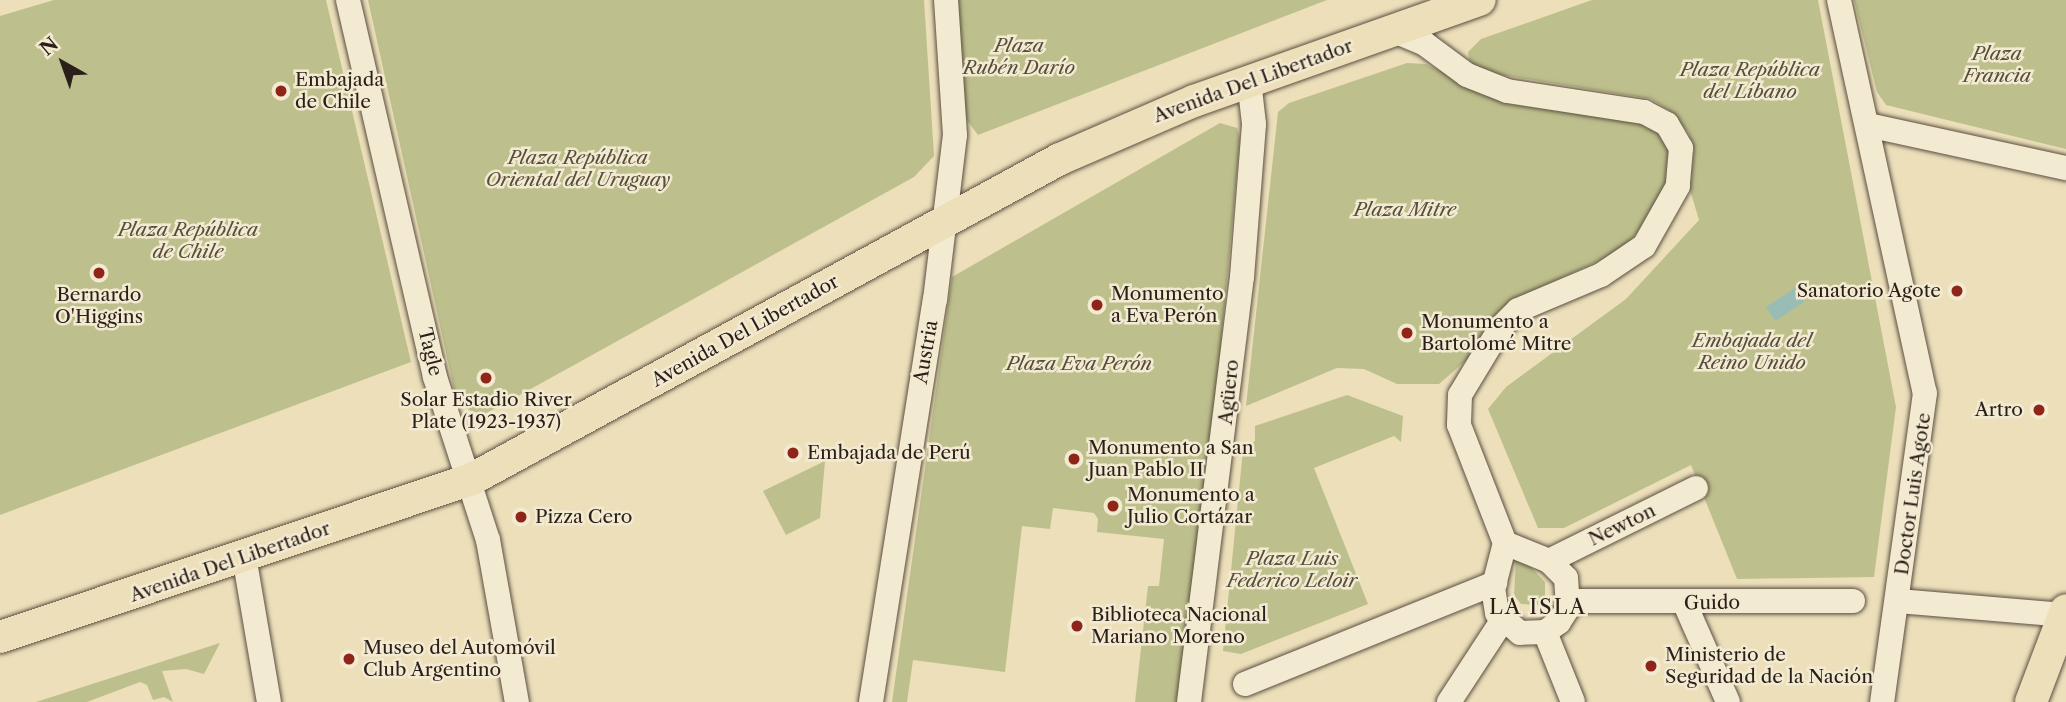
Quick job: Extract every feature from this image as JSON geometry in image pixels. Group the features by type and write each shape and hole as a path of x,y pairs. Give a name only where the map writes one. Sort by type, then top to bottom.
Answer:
{"main road":[{"name":"Avenida Del Libertador","path":"0,637 472,479 1060,159 1249,80 1480,0"},
{"path":"2031,702 2065,614"}],"street":[{"name":"Tagle","path":"348,0 435,377 472,479 488,540 517,702"},
{"name":"Austria","path":"871,702 946,219 955,135 946,0"},
{"name":"Doctor Luis Agote","path":"1839,0 1925,393 1882,702"},
{"path":"1392,30 1425,44 1467,75 1507,91 1644,112 1667,124 1681,148 1678,186 1644,246 1601,275 1518,310 1501,327 1460,395 1457,408 1505,543 1494,583 1494,607 1502,621 1520,633 1545,632 1559,622 1570,601 1566,578 1549,561 1505,543"},
{"name":"Agüero","path":"1189,702 1242,277 1254,124 1249,80"},
{"path":"1868,125 2066,168"},
{"name":"Newton","path":"1549,561 1696,488"},
{"path":"244,556 269,702"},
{"path":"1245,684 1494,583"},
{"name":"Guido","path":"1570,601 1685,604 1853,601"},
{"path":"1898,601 2065,614"},
{"path":"1685,604 1728,702"},
{"path":"1449,702 1502,621"},
{"path":"1545,632 1573,702"}],"green space":[{"name":"Plaza República de Chile","path":"54,0 326,0 411,362 0,515 0,16"},
{"name":"Plaza República Oriental del Uruguay","path":"368,0 924,0 934,156 914,177 498,407 486,413 472,412 459,403 454,389"},
{"name":"Plaza Rubén Darío","path":"957,0 1327,0 978,135 966,119"},
{"name":"Embajada del Reino Unido","path":"1592,0 1818,0 1896,407 1874,577 1737,579 1691,465 1564,528 1538,528 1488,409 1506,387 1626,299 1699,220 1690,190 1694,149 1688,132 1669,110 1651,99 1483,72 1469,60 1468,52 1481,39"},
{"name":"Plaza Francia","path":"1854,0 2066,0 2066,149 1886,105 1877,92"},
{"name":"Plaza Mitre","path":"1407,63 1426,64 1508,104 1648,124 1663,135 1671,152 1670,175 1641,228 1622,250 1511,301 1492,318 1471,356 1439,384 1397,384 1364,369 1337,368 1246,406 1278,112 1289,103"},
{"name":"Plaza Eva Perón","path":"1220,123 1237,128 1240,139 1218,376 1177,702 1135,702 1148,586 1159,586 1164,539 1097,532 1098,519 1094,513 1053,508 1050,529 1022,526 1005,672 913,660 907,702 892,702 952,277"},
{"name":"Plaza Luis Federico Leloir","path":"1347,395 1403,416 1401,442 1394,436 1314,468 1368,604 1241,654 1223,651 1243,450 1255,441 1255,426"},
{"path":"825,461 820,518 786,535 763,491"},
{"path":"1516,559 1523,559 1545,582 1545,598 1537,605 1521,604 1514,595"},
{"path":"220,643 204,674 186,669 162,671 173,702 164,697 153,700 147,685 140,682 87,702 36,702"}],"water":[{"path":"1795,288 1804,302 1775,321 1766,307"}],"place":[{"name":"Embajada de Chile","path":"281,91"},
{"name":"Bernardo O'Higgins","path":"99,273"},
{"name":"Sanatorio Agote","path":"1957,291"},
{"name":"Monumento a Eva Perón","path":"1097,305"},
{"name":"Monumento a Bartolomé Mitre","path":"1407,333"},
{"name":"Solar Estadio River Plate (1923-1937)","path":"486,378"},
{"name":"Artro","path":"2039,410"},
{"name":"Embajada de Perú","path":"793,453"},
{"name":"Monumento a San Juan Pablo II","path":"1074,459"},
{"name":"Monumento a Julio Cortázar","path":"1113,506"},
{"name":"Pizza Cero","path":"521,517"},
{"name":"Biblioteca Nacional Mariano Moreno","path":"1077,626"},
{"name":"Museo del Automóvil Club Argentino","path":"349,659"},
{"name":"Ministerio de Seguridad de la Nación","path":"1651,666"}],"district":[{"name":"LA ISLA","path":"1538,607"}],"park label":[{"name":"Plaza República del Líbano","path":"1750,81"}]}
